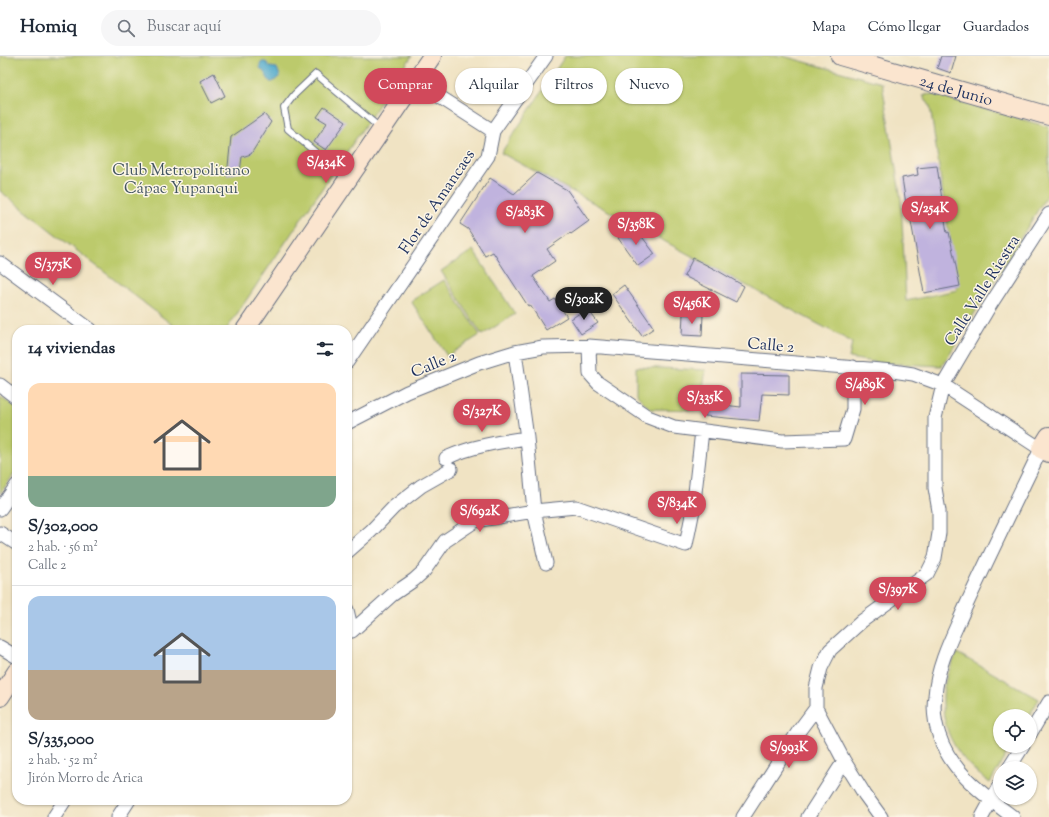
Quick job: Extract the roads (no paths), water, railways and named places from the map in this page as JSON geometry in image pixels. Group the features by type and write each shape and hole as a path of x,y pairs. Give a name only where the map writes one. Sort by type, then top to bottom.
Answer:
{"street":[{"path":"424,68 432,56"},
{"name":"Flor de Amancaes","path":"352,355 488,156 493,131 546,56"},
{"name":"24 de Junio","path":"841,56 1049,116"},
{"path":"447,102 493,131"},
{"path":"248,325 399,104"},
{"name":"Calle Valle Riestra","path":"816,708 816,688 821,668 830,650 862,621 927,574 935,558 939,511 935,488 935,418 943,385 989,307 1049,214"},
{"path":"0,263 83,325"},
{"path":"589,346 590,374 598,383 617,394 648,416 674,427 782,441 844,439 853,410 853,367"},
{"name":"Calle 2","path":"352,420 406,392 479,363 515,352 543,347 589,346 853,367 914,374 943,385 1046,446"},
{"path":"515,352 527,438 534,511 546,563"},
{"path":"0,385 12,394"},
{"path":"352,631 392,594 414,580 424,571 445,541 475,521 534,511 576,507 686,545 693,510 702,431"},
{"path":"352,548 371,531 394,507 449,463 473,447 527,438"},
{"path":"1013,817 991,800 961,772 949,755 939,736 935,716 934,696 938,676 947,650 986,562 1046,446"},
{"path":"0,509 12,492"},
{"path":"0,533 12,541"},
{"path":"0,647 12,654"},
{"path":"0,698 12,679"},
{"path":"1044,724 1049,702"},
{"path":"744,817 798,732 816,708 844,761 865,795 881,817"},
{"path":"808,817 844,761"},
{"path":"982,817 993,796"},
{"path":"54,817 62,805"},
{"path":"118,817 126,805"}],"lane":[{"path":"348,179 288,129 284,108 294,95 316,74 382,129"}],"water":[{"path":"262,62 266,62 270,67 277,68 280,76 273,82 270,82 260,68 260,64"}],"park label":[{"name":"Club Metropolitano Cápac Yupanqui","path":"181,178"}]}
